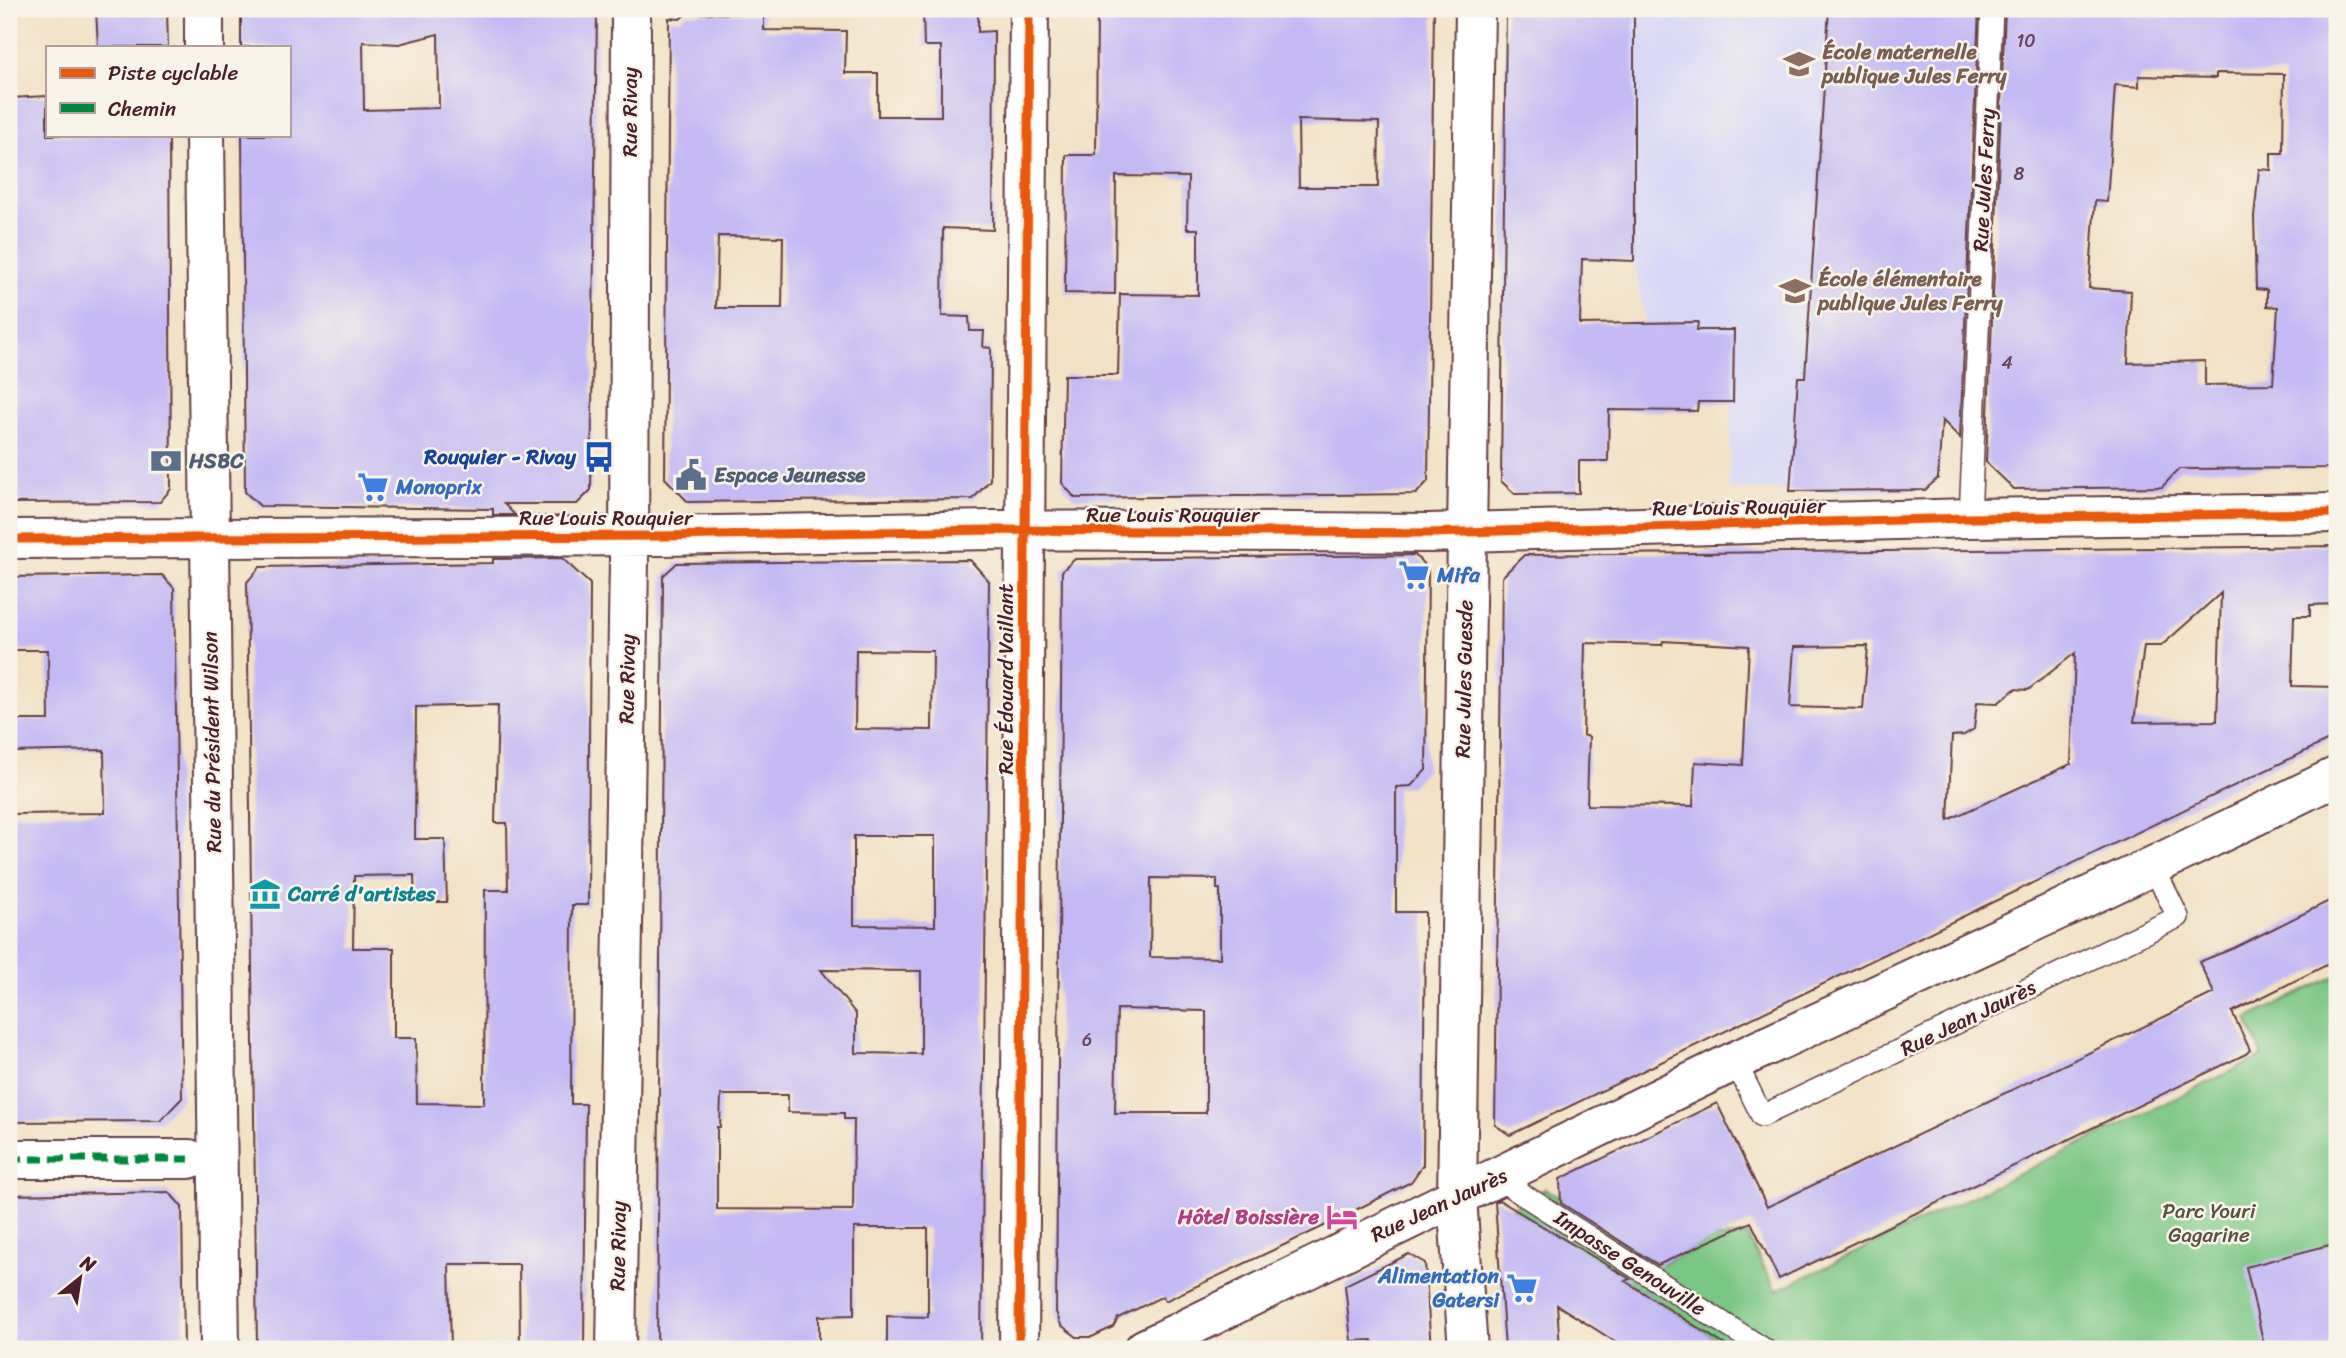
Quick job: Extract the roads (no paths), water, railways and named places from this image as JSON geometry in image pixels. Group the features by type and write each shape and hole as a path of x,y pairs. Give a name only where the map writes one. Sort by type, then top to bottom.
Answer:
{"street":[{"path":"204,9 204,46"},
{"name":"Rue Rivay","path":"617,1349 629,535 631,9"},
{"name":"Rue Édouard Vaillant","path":"1019,1349 1029,9"},
{"name":"Rue Jules Guesde","path":"1468,1349 1457,1198 1475,9"},
{"name":"Rue du Président Wilson","path":"205,136 220,1349"},
{"name":"Rue Louis Rouquier","path":"9,539 993,530 1467,532 1970,518 2337,513"},
{"name":"Rue Jean Jaurès","path":"1143,1349 1734,1061 2154,866 2337,776"},
{"path":"9,1159 188,1159"}],"lane":[{"name":"Rue Jules Ferry","path":"1970,518 1992,9"},
{"name":"Rue Jean Jaurès","path":"1734,1061 1762,1116 2179,917 2154,866"},
{"name":"Impasse Genouville","path":"1497,1178 1764,1349"}],"place":[{"name":"École maternelle publique Jules Ferry","path":"1799,64"},
{"name":"École élémentaire publique Jules Ferry","path":"1795,291"},
{"name":"Rouquier - Rivay","path":"599,457"},
{"name":"HSBC","path":"166,461"},
{"name":"Espace Jeunesse","path":"691,475"},
{"name":"Monoprix","path":"373,487"},
{"name":"Mifa","path":"1414,575"},
{"name":"Carré d'artistes","path":"265,894"},
{"name":"Hôtel Boissière","path":"1342,1217"},
{"name":"Alimentation Gatersi","path":"1522,1288"}],"park label":[{"name":"Parc Youri Gagarine","path":"2209,1223"}]}
